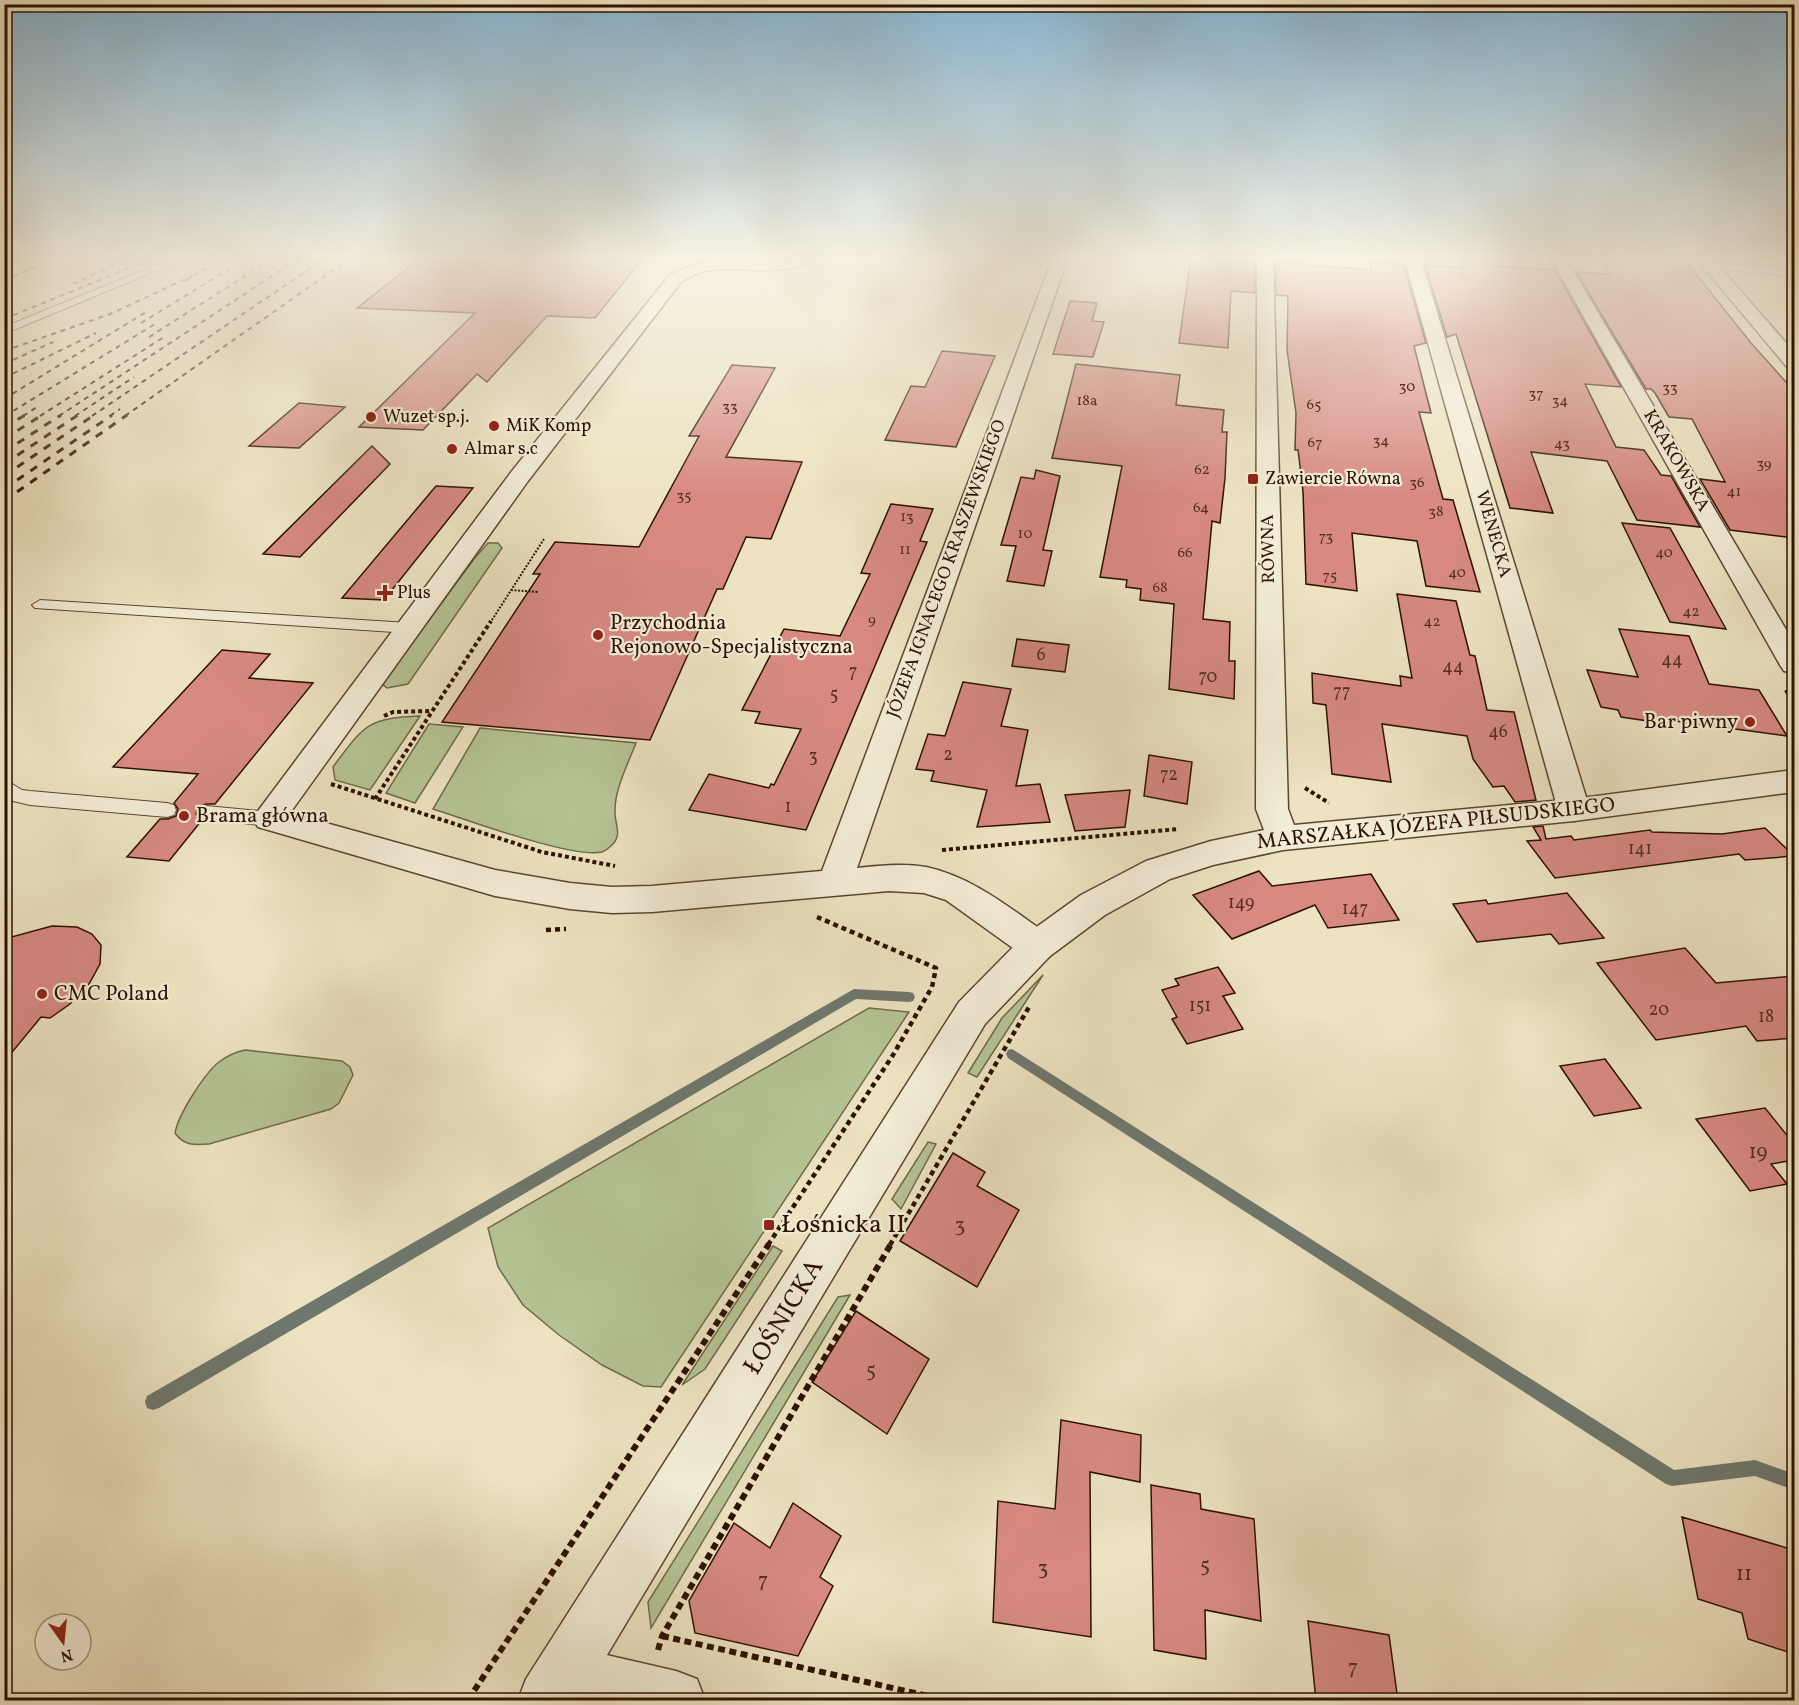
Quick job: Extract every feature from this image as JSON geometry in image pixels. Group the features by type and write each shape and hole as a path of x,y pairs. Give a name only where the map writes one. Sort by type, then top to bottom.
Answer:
{"street":[{"path":"630,337 520,476 268,819 495,883 570,896 612,900 652,899 888,878 925,879 958,891 1037,946"},
{"name":"JÓZEFA IGNACEGO KRASZEWSKIEGO","path":"836,882 842,860 1032,337"},
{"name":"RÓWNA","path":"1266,337 1272,809 1283,838"},
{"name":"WENECKA","path":"1435,337 1574,810"},
{"name":"KRAKOWSKA","path":"1603,337 1794,665"},
{"path":"1772,337 1792,358"},
{"name":"MARSZAŁKA JÓZEFA PIŁSUDSKIEGO","path":"1037,946 1093,905 1158,870 1211,853 1283,838 1574,810 1794,781"},
{"name":"ŁOŚNICKA","path":"555,1687 972,1013 1037,946"},
{"path":"555,1687 661,1697"}],"lane":[{"path":"40,604 409,627"},
{"path":"4,785 16,795 30,798 167,810"},
{"path":"207,813 268,819"}],"path":[{"path":"375,799 544,538"},
{"path":"511,590 538,592"},
{"path":"325,782 542,852 625,868"},
{"path":"930,851 1185,829"},
{"path":"468,1701 896,1051 932,987 936,968 813,915"},
{"path":"546,930 569,929"},
{"path":"661,1697 662,1636 1034,999"},
{"path":"662,1636 946,1701"}],"green space":[{"path":"488,543 498,543 502,548 408,684 387,688 382,684"},
{"path":"420,716 370,790 335,780 333,767 360,733 377,722"},
{"path":"429,724 463,727 415,803 386,793"},
{"path":"480,728 636,743 617,795 615,813 618,833 613,844 602,852 588,853 568,850 519,837 433,809"},
{"path":"1043,975 977,1077 968,1073 1002,1018"},
{"path":"869,1008 909,1012 661,1387 643,1386 602,1365 559,1335 523,1305 498,1267 488,1228"},
{"path":"245,1050 342,1061 350,1067 353,1075 339,1103 331,1109 209,1144 194,1144 182,1140 175,1133 177,1125 199,1085 219,1062 231,1054"},
{"path":"928,1142 936,1144 901,1209 892,1199"},
{"path":"773,1246 782,1251 705,1369 682,1385"},
{"path":"850,1295 651,1628 648,1602 838,1297"}],"building":[{"path":"451,337 528,337 487,382 477,374 423,430 359,427"},
{"path":"1059,337 1099,337 1093,357 1053,354"},
{"path":"1180,337 1229,337 1228,348 1179,343"},
{"path":"1287,337 1424,337 1426,343 1414,346 1431,413 1419,412 1443,499 1453,500 1480,592 1426,586 1417,541 1352,533 1357,591 1306,584 1303,491 1298,450 1295,450 1296,413"},
{"path":"1457,337 1593,337 1621,387 1585,384 1616,447 1644,450 1661,475 1671,476 1700,527 1637,520 1607,461 1531,452 1553,513 1510,508"},
{"path":"1615,337 1746,337 1794,391 1794,538 1730,530 1700,479 1725,482 1692,419 1669,417 1655,393 1651,389 1646,389"},
{"path":"942,351 995,356 956,447 885,440 911,386 925,387"},
{"path":"1076,364 1180,375 1176,405 1224,410 1222,432 1227,432 1225,478 1220,523 1212,521 1203,619 1230,622 1229,661 1235,661 1234,699 1169,689 1174,604 1140,600 1141,589 1126,587 1127,580 1100,577 1122,466 1052,458"},
{"path":"732,365 775,368 726,457 802,462 771,539 746,537 723,589 717,589 650,740 442,722 540,574 533,574 555,542 639,547 699,436 689,436"},
{"path":"299,403 345,407 299,448 249,446"},
{"path":"372,446 390,464 300,557 263,554"},
{"path":"1036,470 1060,476 1043,550 1052,551 1044,586 1007,581 1016,546 1001,545 1021,477 1034,479"},
{"path":"436,486 473,488 384,600 342,598"},
{"path":"891,504 933,509 920,541 927,542 806,830 689,810 709,774 769,788 771,784 774,785 801,729 755,723 760,712 742,710 784,629 840,636 870,574 861,573"},
{"path":"1622,523 1670,528 1726,629 1670,622"},
{"path":"1397,594 1456,601 1470,655 1475,656 1487,710 1514,712 1536,800 1515,802 1504,786 1493,787 1473,759 1467,736 1382,724 1391,782 1332,774 1326,705 1313,703 1312,673 1401,686 1400,676 1412,678"},
{"path":"1619,629 1689,636 1709,684 1759,690 1787,736 1660,719 1662,723 1621,717 1618,710 1601,707 1587,670 1638,677"},
{"path":"1017,639 1069,645 1065,672 1012,666"},
{"path":"222,650 270,654 249,678 313,683 215,804 198,807 196,814 202,820 169,861 127,857 160,819 176,816 178,809 174,803 198,774 113,767"},
{"path":"963,682 1011,689 1001,726 1028,730 1016,786 1040,784 1050,822 977,827 987,790 931,781 934,771 916,769 928,734 945,736"},
{"path":"1149,755 1192,762 1187,804 1144,796"},
{"path":"1130,790 1125,827 1075,831 1065,795"},
{"path":"1543,826 1546,839 1571,836 1574,840 1650,830 1652,832 1722,834 1765,828 1794,856 1745,860 1739,854 1555,878 1527,841 1541,840 1533,827"},
{"path":"1259,871 1272,886 1371,874 1399,920 1328,928 1315,905 1232,939 1193,895"},
{"path":"1567,893 1604,938 1559,944 1551,934 1477,942 1453,904 1486,900 1488,904"},
{"name":"CMC Poland","path":"52,926 77,927 92,934 101,945 100,964 89,984 70,1004 50,1018 41,1017 4,1062 4,939"},
{"path":"1685,948 1716,983 1794,976 1794,1038 1757,1041 1746,1026 1656,1040 1597,963"},
{"path":"1218,967 1235,993 1223,996 1243,1029 1187,1044 1172,1019 1177,1017 1162,990 1179,985 1175,979"},
{"path":"1605,1059 1641,1108 1594,1116 1560,1066"},
{"path":"1765,1108 1794,1144 1794,1160 1771,1164 1787,1184 1750,1191 1696,1119"},
{"path":"953,1153 985,1172 977,1186 1019,1210 977,1287 900,1241"},
{"path":"856,1311 929,1359 887,1434 812,1382"},
{"path":"1061,1420 1141,1435 1140,1482 1090,1472 1091,1637 993,1622 998,1501 1055,1509"},
{"path":"1151,1485 1200,1494 1201,1509 1254,1519 1261,1621 1205,1610 1206,1659 1154,1650"},
{"path":"793,1503 841,1536 820,1577 833,1586 798,1656 695,1633 689,1601 734,1523 770,1548"},
{"path":"1682,1517 1794,1550 1794,1654 1748,1639 1742,1613 1698,1599"},
{"path":"1308,1621 1389,1635 1398,1701 1316,1701"}],"waterway":[{"path":"153,1402 854,994 909,997"},
{"path":"1012,1054 1672,1478 1755,1468 1794,1482"}],"railway":[{"path":"4,351 45,337"},
{"path":"4,378 89,337"},
{"path":"4,399 106,337"},
{"path":"5,416 135,337"},
{"path":"40,416 164,337"},
{"path":"59,416 180,337"},
{"path":"92,416 209,337"},
{"path":"125,416 238,337"},
{"path":"4,364 53,342"},
{"path":"75,416 134,377"},
{"path":"23,416 37,407"},
{"path":"110,416 120,409"},
{"path":"4,417 8,415"},
{"path":"4,428 25,415"},
{"path":"4,439 42,415"},
{"path":"4,452 61,415"},
{"path":"4,464 78,415"},
{"path":"4,476 94,415"},
{"path":"4,489 112,415"},
{"path":"4,501 127,415"}],"place":[{"name":"Wuzet sp.j.","path":"371,417"},
{"name":"MiK Komp","path":"494,426"},
{"name":"Almar s.c","path":"452,449"},
{"name":"Zawiercie Równa","path":"1253,479"},
{"name":"Plus","path":"385,593"},
{"name":"Przychodnia Rejonowo-Specjalistyczna","path":"598,635"},
{"name":"Bar piwny","path":"1750,722"},
{"name":"Brama główna","path":"184,816"},
{"name":"CMC Poland","path":"42,994"},
{"name":"Łośnicka II","path":"769,1225"}]}
